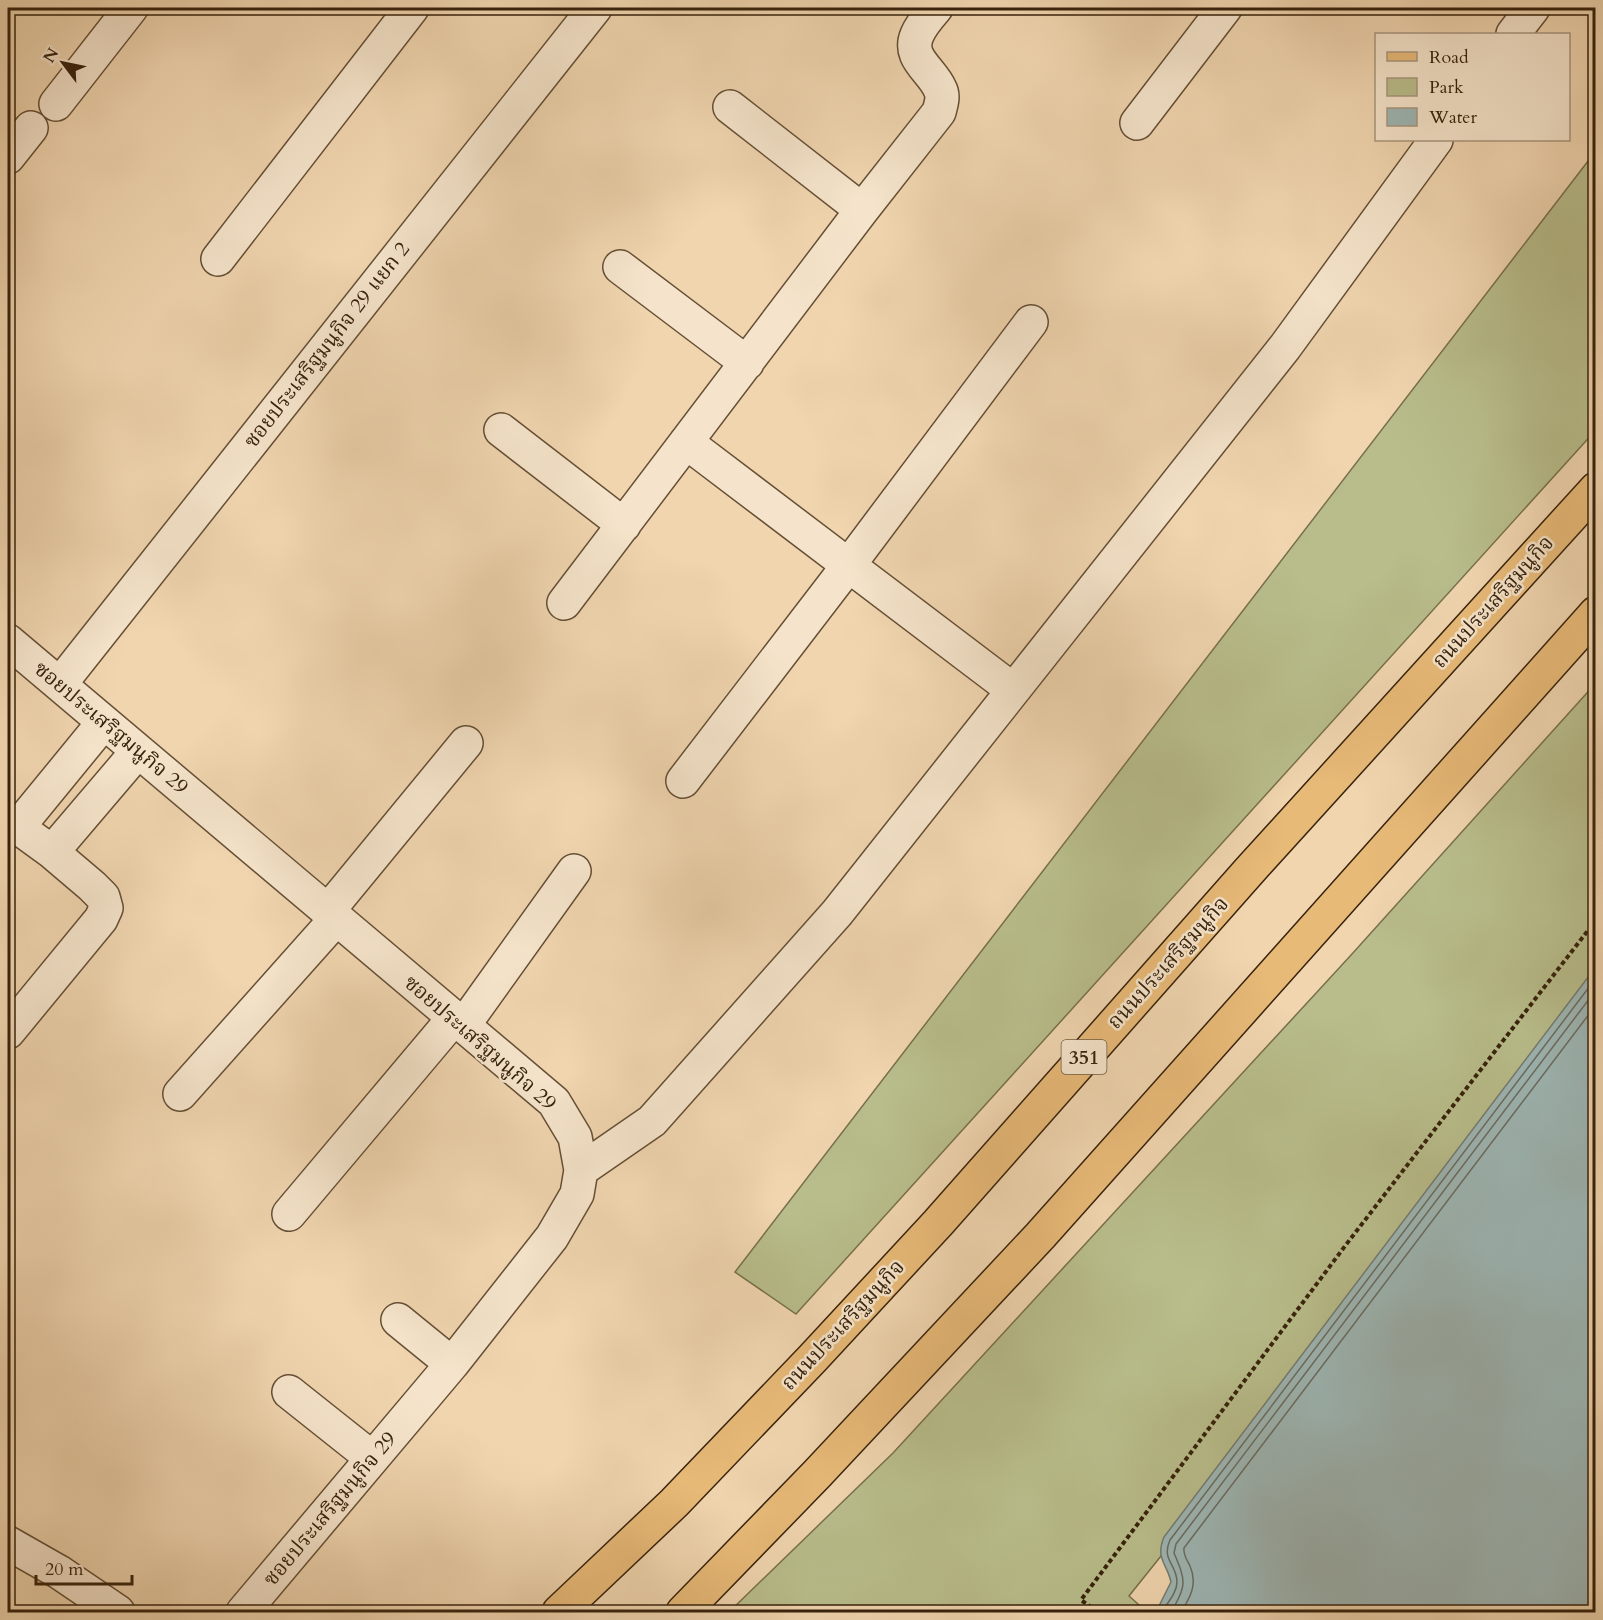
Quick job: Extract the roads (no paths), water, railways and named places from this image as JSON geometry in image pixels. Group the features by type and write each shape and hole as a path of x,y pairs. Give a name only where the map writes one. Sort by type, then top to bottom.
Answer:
{"main road":[{"name":"ถนนประเสริฐมนูกิจ","path":"559,1612 674,1503 851,1317 953,1206 1250,870 1596,489"},
{"path":"683,1612 817,1474 1040,1236 1596,613"}],"street":[{"path":"56,104 131,8"},
{"path":"218,259 412,8"},
{"path":"564,603 939,112 943,100 941,89 916,56 914,46 916,37 936,8"},
{"path":"1137,123 1225,8"},
{"path":"1514,33 1533,8"},
{"name":"ซอยประเสริฐมนูกิจ 29 แยก 2","path":"60,684 580,12"},
{"path":"730,107 862,210"},
{"path":"8,157 31,128"},
{"path":"581,1170 652,1121 819,935 1285,347 1435,141"},
{"path":"620,267 747,363"},
{"path":"683,781 1031,322"},
{"path":"501,430 624,525"},
{"path":"686,442 1013,690"},
{"name":"ซอยประเสริฐมนูกิจ 29","path":"8,641 554,1102 575,1137 581,1170 577,1194 552,1238 452,1364 243,1612"},
{"path":"8,1032 101,919 106,908 103,897 92,886 52,852 13,824 104,722"},
{"path":"180,1094 331,916 466,743"},
{"path":"52,852 138,751"},
{"path":"289,1214 459,1022 574,871"},
{"path":"398,1320 452,1364"},
{"path":"289,1392 372,1458"},
{"path":"8,1543 59,1572 118,1612"}],"water":[{"path":"1595,968 1595,1612 1156,1612 1171,1582 1161,1556 1164,1537"}]}
